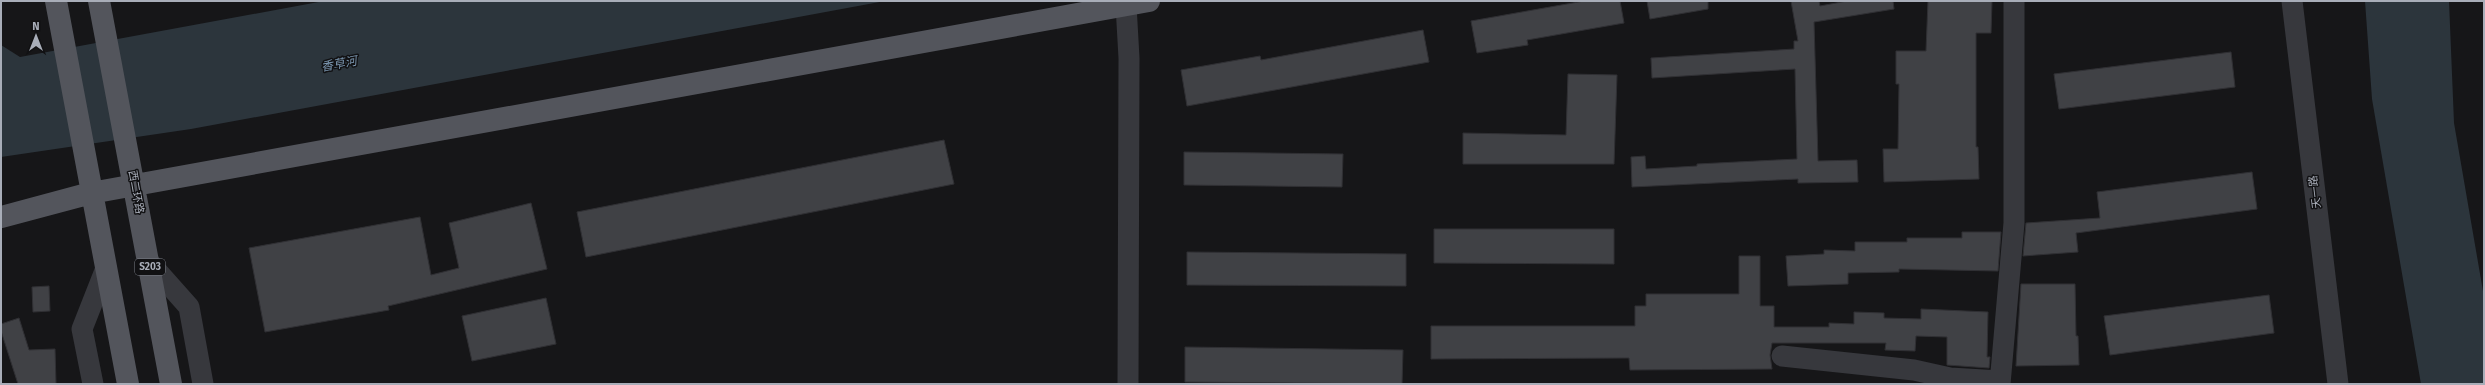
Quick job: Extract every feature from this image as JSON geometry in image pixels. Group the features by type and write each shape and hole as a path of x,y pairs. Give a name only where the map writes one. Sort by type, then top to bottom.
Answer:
{"main road":[{"path":"56,1 84,158 128,384"},
{"path":"1,217 92,193 1149,1"},
{"name":"西二环路","path":"100,7 135,186 171,384"}],"street":[{"path":"1782,356 1914,370 1950,378 2000,383 2014,223 2014,1"},
{"name":"天一路","path":"2292,1 2338,384"},
{"path":"1126,5 1129,58 1128,384"},
{"path":"149,262 189,307 203,384"},
{"path":"93,384 82,328 106,268"}],"water":[{"name":"香草河","path":"324,1 885,1 191,129 1,157 1,45 20,57"},
{"path":"2365,1 2449,1 2454,123 2484,297 2484,384 2421,384 2372,99"}],"building":[{"path":"1584,1 1620,1 1624,23 1527,40 1528,45 1477,53 1471,21"},
{"path":"1647,1 1708,1 1708,9 1650,19"},
{"path":"1791,1 1819,1 1820,6 1847,1 1893,1 1894,9 1814,22 1818,161 1857,160 1858,182 1798,183 1798,179 1632,187 1631,157 1645,156 1646,169 1697,166 1697,164 1797,159 1795,69 1652,78 1651,58 1794,49 1794,41 1798,41"},
{"path":"1928,1 1992,1 1991,33 1976,33 1976,147 1978,147 1979,179 1884,182 1883,149 1898,149 1899,84 1896,84 1896,51 1926,51"},
{"path":"1423,30 1429,62 1187,106 1181,70 1260,56 1261,60"},
{"path":"2231,52 2235,87 2059,109 2054,74"},
{"path":"1568,74 1617,75 1614,164 1463,164 1463,133 1566,135"},
{"path":"944,140 954,184 586,257 577,212"},
{"path":"1184,152 1343,154 1342,187 1184,185"},
{"path":"2252,172 2257,209 2076,233 2078,252 2023,256 2026,223 2100,218 2097,192"},
{"path":"531,203 547,269 388,306 389,310 265,332 249,248 420,217 431,275 459,268 449,223"},
{"path":"1434,229 1614,229 1614,264 1434,263"},
{"path":"1962,232 2001,232 1998,271 1899,269 1899,272 1848,273 1848,284 1788,286 1786,256 1824,254 1824,250 1855,251 1855,242 1907,242 1907,238 1962,238"},
{"path":"1187,252 1406,254 1406,286 1187,285"},
{"path":"1739,256 1760,256 1760,306 1774,306 1774,327 1829,327 1829,323 1854,324 1854,312 1884,313 1884,318 1921,319 1921,309 1988,312 1987,357 1990,357 1989,368 1947,365 1947,337 1916,336 1915,351 1885,350 1886,343 1772,343 1770,355 1772,369 1630,370 1629,358 1431,359 1431,326 1635,326 1635,306 1646,306 1646,294 1739,294"},
{"path":"2021,284 2075,284 2076,336 2078,336 2079,365 2016,366"},
{"path":"49,286 50,311 33,312 32,287"},
{"path":"2269,295 2274,333 2110,355 2104,316"},
{"path":"546,298 556,344 472,361 462,316"},
{"path":"19,318 29,350 55,349 56,384 18,384 1,331 1,324"},
{"path":"1185,347 1403,350 1402,384 1185,382"}]}
